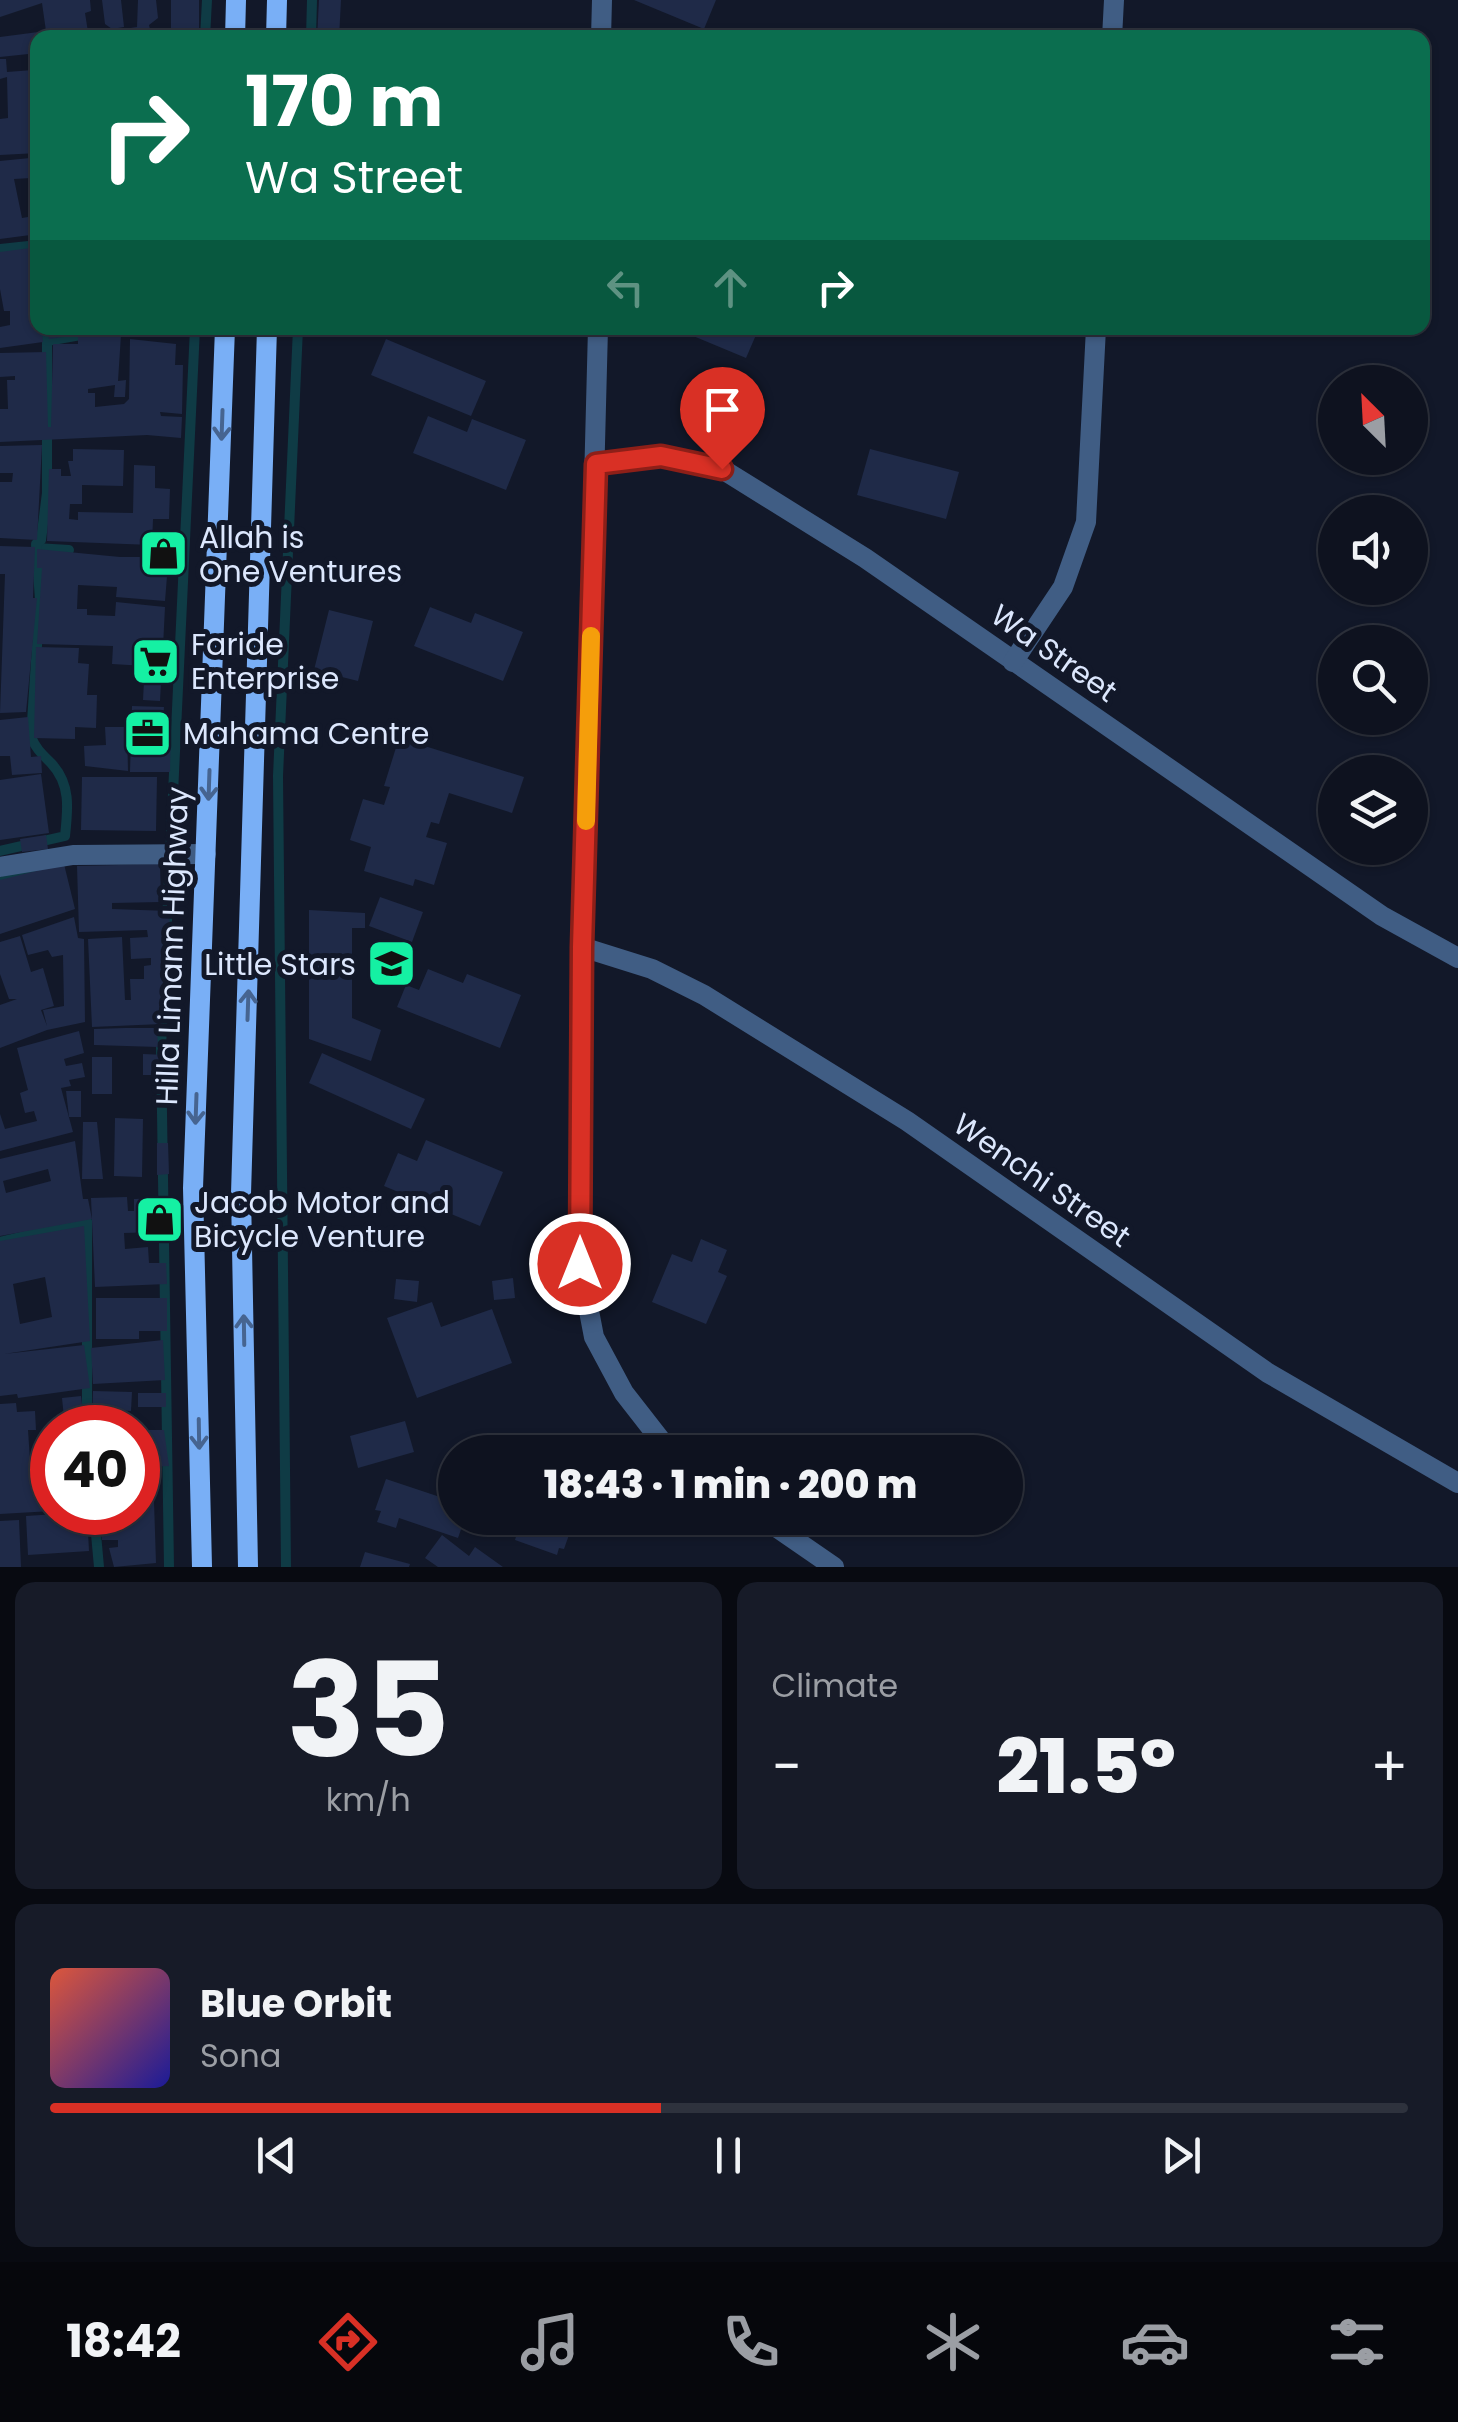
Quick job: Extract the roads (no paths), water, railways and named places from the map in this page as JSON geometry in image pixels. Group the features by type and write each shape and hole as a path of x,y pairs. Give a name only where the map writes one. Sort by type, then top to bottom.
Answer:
{"main road":[{"path":"235,30 236,0"},
{"path":"276,30 277,0"},
{"name":"Hilla Limann Highway","path":"202,1567 193,1188 225,335"},
{"path":"248,1567 242,1194 268,335"}],"street":[{"path":"601,30 602,0"},
{"path":"1112,30 1114,0"},
{"path":"598,335 582,947 580,1264 594,1337 624,1393 657,1435"},
{"path":"1013,662 1063,587 1086,522 1096,335"},
{"name":"Wa Street","path":"596,464 661,456 722,469 865,558 1382,916 1458,958"},
{"path":"0,866 73,855 206,854"},
{"name":"Wenchi Street","path":"582,947 652,969 704,995 907,1121 1268,1373 1458,1483"},
{"path":"788,1535 834,1567"}],"waterway":[{"path":"205,30 207,0"},
{"path":"311,30 312,0"},
{"path":"0,249 30,246"},
{"path":"0,851 65,836 66,826 67,797 62,779 31,737 40,600 36,544 41,540 47,493 47,335"},
{"path":"47,341 81,335"},
{"path":"169,1567 161,1048 195,335"},
{"path":"286,1567 278,776 298,335"},
{"path":"36,548 69,550"},
{"path":"0,882 37,870"},
{"path":"0,1242 87,1221 87,1405"},
{"path":"96,1535 99,1567"}],"place":[{"name":"Allah is One Ventures","path":"164,554"},
{"name":"Faride Enterprise","path":"156,661"},
{"name":"Mahama Centre","path":"148,733"},
{"name":"Little Stars","path":"391,964"},
{"name":"Jacob Motor and Bicycle Venture","path":"159,1219"}]}
